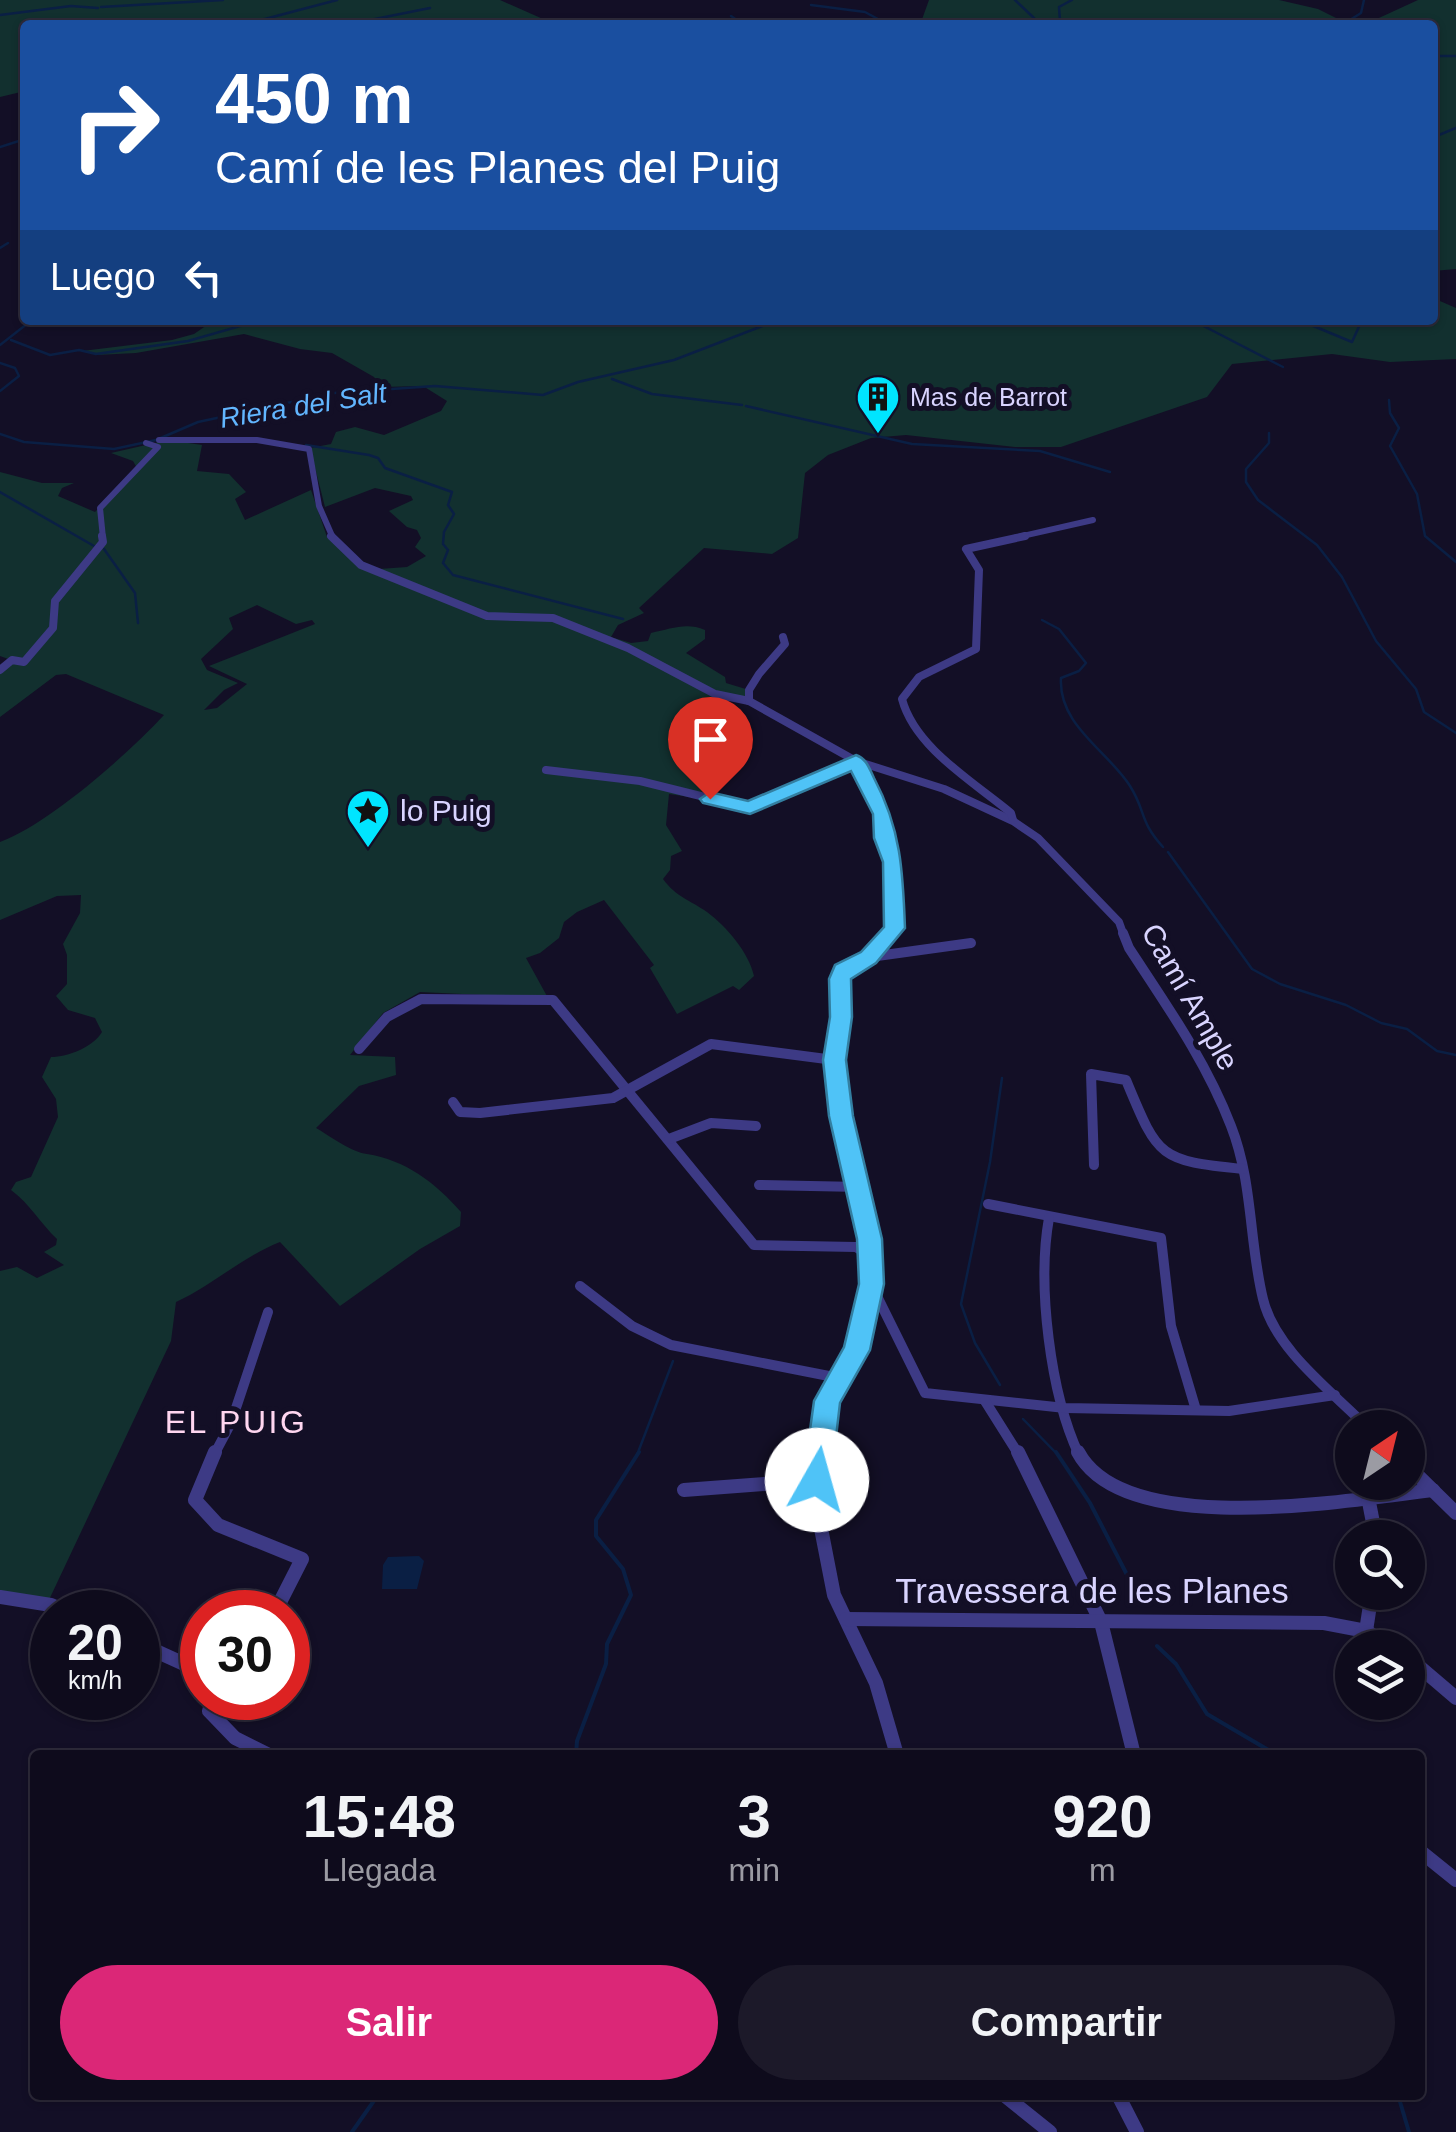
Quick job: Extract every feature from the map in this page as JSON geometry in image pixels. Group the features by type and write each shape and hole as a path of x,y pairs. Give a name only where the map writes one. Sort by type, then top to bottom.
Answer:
{"street":[{"name":"Camí Ample","path":"158,440 257,440 309,449 319,506 331,536 362,565 487,616 553,618 628,648 715,694 749,701 856,761 932,784 1013,821 1038,838 1119,922 1128,948 1198,1054 1233,1130 1243,1169 1263,1301 1276,1328 1350,1410"},
{"path":"0,670 12,660 24,662 53,628 55,601 103,542 100,508 158,447 146,443"},
{"path":"1013,821 1011,813 965,778 907,720 902,698 931,666 966,656 976,648 979,570 966,549 1093,520"},
{"path":"749,701 749,690 786,640"},
{"path":"546,770 640,781 750,808 856,761 883,814 884,838 893,862 894,928 868,958"},
{"path":"710,799 711,786"},
{"path":"896,1750 876,1682 834,1595 817,1480 827,1401 856,1350 871,1284 860,1187 841,1116 834,1060 843,970 868,958 972,943"},
{"path":"359,1049 386,1017 421,999 553,1000 754,1244 856,1247 870,1257"},
{"path":"453,1102 460,1112 480,1113 582,1102 629,1091 711,1044 834,1060"},
{"path":"1094,1166 1091,1074 1126,1080 1155,1148 1180,1164 1243,1169"},
{"path":"669,1138 702,1123 724,1120 756,1126"},
{"path":"760,1185 860,1187"},
{"path":"988,1204 1160,1238 1168,1323 1178,1368 1196,1410"},
{"path":"1049,1218 1044,1287 1052,1353 1074,1445 1106,1486 1152,1503 1228,1508 1335,1500"},
{"path":"871,1284 925,1394 1064,1408 1229,1411 1335,1395"},
{"path":"580,1286 632,1326 671,1344 839,1378"},
{"path":"268,1312 231,1423 205,1471 196,1500 218,1525 302,1560 286,1590"},
{"path":"985,1401 1026,1465 1101,1622 1133,1750"},
{"path":"684,1490 817,1480"},
{"path":"1425,1483 1456,1513"},
{"path":"1425,1491 1432,1490"},
{"path":"0,1596 30,1601"},
{"name":"Travessera de les Planes","path":"846,1619 1324,1623 1361,1630"},
{"path":"1425,1672 1456,1698"},
{"path":"217,1720 235,1738 258,1750"},
{"path":"1425,1855 1456,1880"},
{"path":"1010,2100 1050,2132"},
{"path":"1121,2100 1137,2132"}],"green space":[{"path":"0,0 500,0 543,20 20,20 20,92 0,97"},
{"path":"929,0 1279,0 1318,9 1340,20 922,20"},
{"path":"1418,0 1456,0 1456,269 1438,271 1438,20 1375,20"},
{"path":"1438,300 1456,308 1456,359 1390,362 1332,354 1232,364 1207,397 1061,447 1015,447 906,435 871,438 828,455 805,473 798,538 772,554 704,548 639,608 644,613 618,625 611,637 631,643 648,641 651,633 678,627 705,630 705,639 686,653 725,677 726,683 749,690 747,697 733,697 719,707 722,726 709,732 698,747 710,800 669,794 666,825 682,851 671,856 670,870 663,879 729,933 754,976 739,990 733,986 677,1014 650,968 654,965 604,900 577,912 564,922 559,938 526,958 548,998 420,992 383,1013 350,1055 395,1057 396,1075 359,1086 316,1128 354,1150 394,1161 418,1174 461,1212 460,1226 420,1249 340,1306 280,1242 176,1302 171,1341 54,1590 30,1590 30,1599 0,1593 0,1271 17,1267 37,1278 64,1265 44,1252 56,1245 57,1239 11,1190 16,1182 31,1177 58,1117 56,1099 42,1077 51,1057 80,1050 102,1032 95,1018 68,1010 56,996 67,984 63,944 80,913 81,895 57,896 0,920 0,842 64,804 109,768 164,715 66,674 56,675 0,717 0,668 11,660 0,656 0,472 42,483 74,483 62,488 58,496 95,512 137,468 133,461 111,453 168,440 202,445 197,471 229,474 246,492 235,499 245,520 311,490 327,537 365,570 407,567 426,556 415,547 421,538 417,530 407,527 389,511 413,500 411,496 375,488 325,507 310,448 331,444 336,432 355,427 384,435 441,411 447,401 423,386 382,387 374,377 332,353 244,334 136,353 97,355 82,351 194,334 207,325 1438,325","holes":["257,605 296,624 312,620 315,624 209,666 247,684 217,708 204,710 224,690 238,683 207,670 201,659 233,629 229,618"]}],"water":[{"path":"419,1556 424,1561 417,1589 382,1589 383,1565 388,1557"}],"waterway":[{"path":"101,7 223,0"},
{"path":"261,20 337,0"},
{"path":"1015,0 1034,20"},
{"path":"1060,20 1059,7 1072,0"},
{"path":"1350,20 1361,13 1364,0"},
{"path":"811,5 865,12 880,20"},
{"path":"0,15 71,6 98,8"},
{"path":"370,20 430,8"},
{"path":"731,16 737,20"},
{"path":"1438,56 1456,56"},
{"path":"1438,138 1456,128"},
{"path":"0,147 20,141"},
{"path":"0,248 8,243"},
{"path":"0,345 26,325"},
{"path":"11,340 50,355 79,350 96,354 188,341 244,325"},
{"name":"Riera del Salt","path":"0,434 24,442 114,449 156,440 198,422 334,393 435,386 543,395 578,382 674,360 765,325"},
{"path":"1202,325 1283,367"},
{"path":"1311,325 1352,342 1360,325"},
{"name":"Riera del Salt","path":"0,363 15,368 19,376 0,391"},
{"path":"612,379 652,394 742,405"},
{"path":"1389,400 1390,413 1399,428 1390,446 1417,494 1425,536 1456,562"},
{"path":"746,406 912,444 1040,451 1110,472"},
{"path":"1269,433 1269,443 1246,469 1246,482 1258,500 1317,545 1342,577 1376,641 1416,689 1424,712 1456,733"},
{"path":"306,445 369,455 378,458 385,468 452,492 448,505 454,514 444,532 443,544 448,550 443,563 453,575 623,619"},
{"path":"0,492 94,546"},
{"path":"104,549 135,593 138,623"},
{"path":"1042,620 1059,629 1086,663 1079,671 1061,678 1067,710 1121,773 1163,847"},
{"path":"1168,852 1252,969 1280,984 1346,1005 1381,1023 1407,1029 1437,1051 1456,1055"},
{"path":"1000,1385 975,1343 961,1304 990,1162 1002,1078"},
{"path":"637,1455 673,1361"},
{"path":"1023,1419 1058,1455"},
{"path":"576,1750 606,1664 607,1644 631,1595 623,1569 596,1536 596,1520 639,1452"},
{"path":"1058,1455 1090,1503 1140,1600"},
{"path":"1157,1646 1176,1664 1207,1714 1268,1750"},
{"path":"352,2132 374,2100"},
{"path":"1399,2100 1409,2132"}],"place":[{"name":"Mas de Barrot","path":"878,435"},
{"name":"lo Puig","path":"368,849"}],"district":[{"name":"EL PUIG","path":"236,1422"}],"route":[{"path":"710,799 750,808 856,761 858,772 883,814 884,838 893,862 894,928 868,958 847,966 840,979 841,1017 834,1060 841,1116 870,1239 871,1284 856,1350 827,1401 817,1480"}]}
